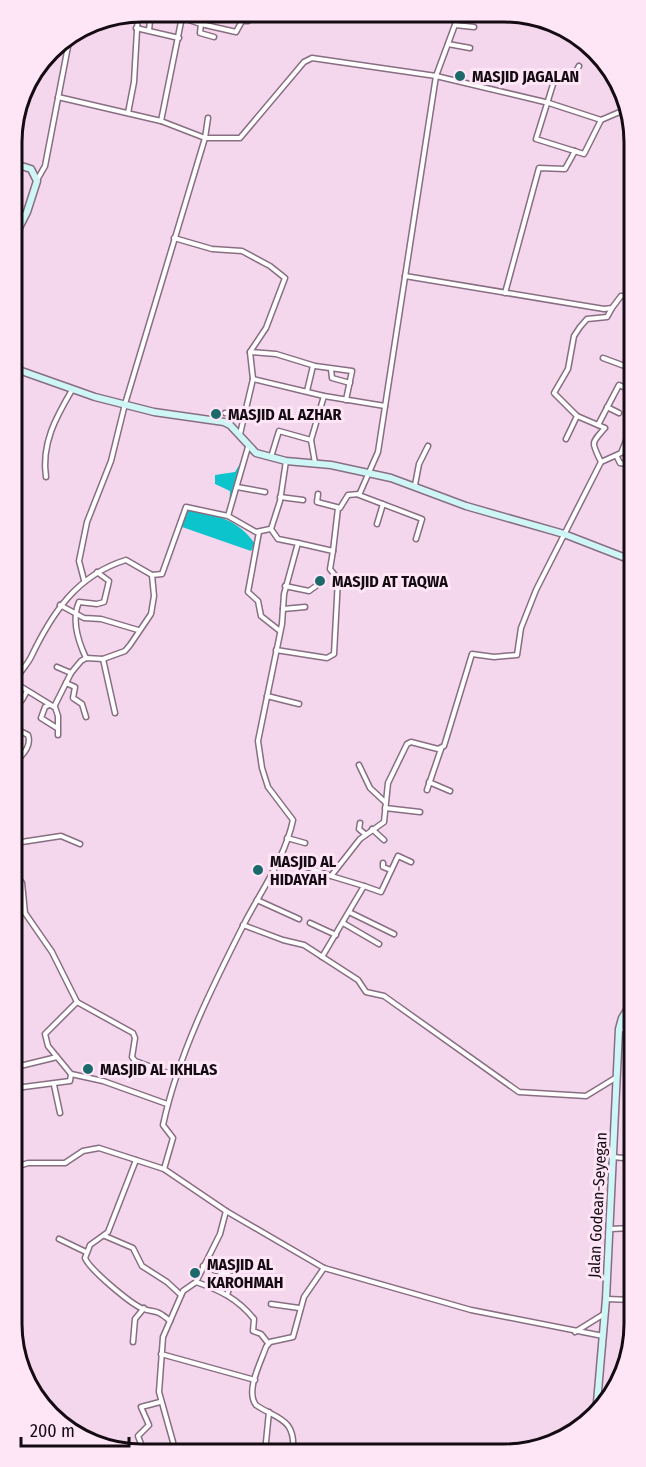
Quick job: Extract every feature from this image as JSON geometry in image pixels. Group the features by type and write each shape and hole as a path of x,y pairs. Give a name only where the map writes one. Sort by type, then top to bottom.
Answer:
{"street":[{"path":"359,494 378,452 436,76 456,22"},
{"path":"128,112 134,82 137,23"},
{"path":"149,30 150,23"},
{"path":"161,121 182,23"},
{"path":"214,37 200,33 201,24 236,32 241,23"},
{"path":"455,25 474,27"},
{"path":"136,28 179,38"},
{"path":"448,44 470,48"},
{"path":"23,220 43,171 67,49"},
{"path":"58,97 161,121 205,138 232,140 247,132 308,59 318,58 436,76 549,103 601,120 619,112"},
{"path":"579,66 573,77 555,78 537,139 583,154 587,152 601,120"},
{"path":"84,580 79,561 87,522 111,461 125,404 205,138 208,118"},
{"path":"505,293 539,168 567,168 574,151"},
{"path":"23,167 34,172 43,171"},
{"path":"34,172 37,181"},
{"path":"174,238 212,249 243,251 284,276 271,318 250,352 253,379 240,435"},
{"path":"405,276 600,309 612,308"},
{"path":"601,462 593,444 594,438 604,429 598,424 577,416 555,395 554,390 568,369 574,336 580,327 588,319 607,317 621,296 624,296"},
{"path":"250,352 276,354 313,366 352,371 346,400"},
{"path":"603,358 624,366"},
{"path":"307,391 313,366"},
{"path":"331,368 332,378 350,383"},
{"path":"23,372 72,390 154,412 224,422 256,453 286,461 369,472 415,485 466,506 564,534 624,557"},
{"path":"253,379 324,396 385,405"},
{"path":"598,424 619,384 624,387"},
{"path":"46,477 44,460 46,443 54,429 61,406 72,390"},
{"path":"315,464 311,440 324,396"},
{"path":"607,407 620,413"},
{"path":"225,413 245,415"},
{"path":"566,439 577,416"},
{"path":"271,457 279,431 311,440"},
{"path":"415,485 419,464 428,446"},
{"path":"427,790 471,655 494,657 518,655 521,628 564,534 601,462 617,457 624,446"},
{"path":"228,516 248,447"},
{"path":"617,457 620,463 624,464"},
{"path":"271,529 280,497 286,461"},
{"path":"237,487 266,492"},
{"path":"318,494 317,502 338,508"},
{"path":"276,650 327,657 334,654 338,579 330,569 333,528 338,508 348,495 359,494 422,519 416,539"},
{"path":"280,497 303,500"},
{"path":"377,524 383,504"},
{"path":"23,667 30,659 60,605 84,580 126,560 152,575 158,576 164,572 186,507 228,516 251,530 259,532 271,529"},
{"path":"271,529 278,539 333,551"},
{"path":"259,532 248,592 258,601 261,616 280,631"},
{"path":"164,1169 173,1138 163,1127 167,1104 176,1076 243,925 280,857 292,818 267,787 260,754 259,735 280,631 285,586 298,543"},
{"path":"69,596 75,596 79,602 97,604 104,602 110,581 97,572"},
{"path":"58,735 58,716 55,707 71,673 86,658 103,659 125,651 138,630 152,614 154,596 152,575"},
{"path":"285,586 309,591 316,586"},
{"path":"79,602 75,612 77,634 86,658"},
{"path":"60,605 84,618 101,619 138,630"},
{"path":"283,609 305,607"},
{"path":"103,659 115,713"},
{"path":"57,667 71,673"},
{"path":"66,683 75,687 73,698 82,704 86,717"},
{"path":"23,688 55,707"},
{"path":"23,699 27,691"},
{"path":"267,696 299,704"},
{"path":"49,705 45,707 41,718 57,728"},
{"path":"22,732 28,735 29,741 22,755"},
{"path":"331,876 365,834 384,822 391,776 408,743 442,748"},
{"path":"359,765 370,788 385,805 420,812"},
{"path":"429,782 450,791"},
{"path":"360,823 359,829 365,834"},
{"path":"372,830 384,840"},
{"path":"22,842 61,836 80,844"},
{"path":"287,838 305,843"},
{"path":"280,857 381,892 398,856 411,862"},
{"path":"383,863 382,867 391,870"},
{"path":"322,957 364,886"},
{"path":"22,887 25,913 52,952 77,1002 133,1033 135,1038 132,1057 135,1061 176,1076"},
{"path":"256,900 299,919"},
{"path":"349,912 394,934"},
{"path":"310,923 336,935"},
{"path":"343,923 379,944"},
{"path":"243,925 283,940 301,943 358,980 367,993 384,996 519,1092 586,1095 617,1077"},
{"path":"77,1002 45,1034 48,1046 71,1074 103,1081 167,1104"},
{"name":"Jalan Godean-Seyegan","path":"597,1399 606,1299 619,1029 623,1016"},
{"path":"619,1029 623,1029"},
{"path":"22,1065 57,1057"},
{"path":"22,1088 69,1082 71,1074"},
{"path":"54,1085 60,1113"},
{"path":"22,1165 65,1163 93,1148 136,1160 164,1169 226,1211 324,1268 471,1310 603,1336"},
{"path":"612,1157 623,1158"},
{"path":"136,1160 105,1236 90,1245 85,1258 93,1270 144,1308 158,1310 170,1321"},
{"path":"173,1444 160,1402 162,1337 181,1295 196,1282 216,1243 226,1211"},
{"path":"609,1230 623,1229"},
{"path":"105,1236 135,1249 142,1266 167,1282 181,1295"},
{"path":"58,1239 86,1252"},
{"path":"203,1266 243,1280"},
{"path":"268,1344 292,1337 297,1329 299,1308 324,1268"},
{"path":"227,1295 233,1276"},
{"path":"196,1282 240,1303 254,1319 253,1331 261,1334 268,1344"},
{"path":"606,1299 623,1300"},
{"path":"271,1304 299,1308"},
{"path":"134,1342 135,1319 144,1308"},
{"path":"575,1332 605,1314"},
{"path":"268,1344 255,1380 253,1401 284,1420 292,1435 293,1444"},
{"path":"160,1354 255,1380"},
{"path":"141,1444 138,1436 148,1429 149,1425 141,1407 160,1402"},
{"path":"266,1444 269,1412"}],"water":[{"path":"244,457 229,509 230,491 215,484 215,475 235,472"},
{"path":"190,508 218,516 234,524 255,544 251,551 182,527 185,513"}],"place":[{"name":"MASJID JAGALAN","path":"460,76"},
{"name":"MASJID AL AZHAR","path":"216,414"},
{"name":"MASJID AT TAQWA","path":"320,581"},
{"name":"MASJID AL HIDAYAH","path":"258,870"},
{"name":"MASJID AL IKHLAS","path":"88,1069"},
{"name":"MASJID AL KAROHMAH","path":"195,1273"}]}
